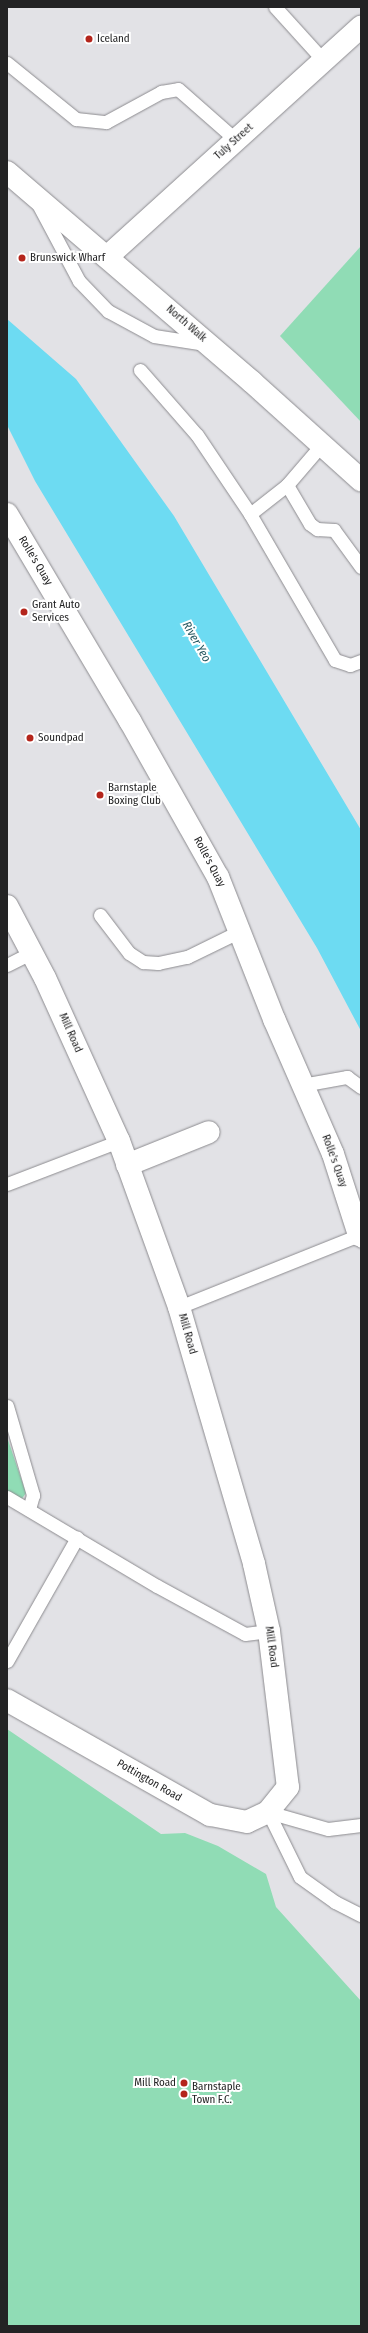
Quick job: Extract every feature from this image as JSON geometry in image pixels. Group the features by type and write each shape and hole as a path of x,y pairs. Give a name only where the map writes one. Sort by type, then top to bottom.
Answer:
{"street":[{"name":"Tuly Street","path":"107,257 361,27"},
{"name":"North Walk","path":"7,172 30,189 323,443 361,480"},
{"name":"Rolle's Quay","path":"7,514 130,721 218,877 302,1085 333,1154 360,1238"},
{"name":"Mill Road","path":"7,906 33,952 119,1141 179,1307 254,1564 269,1631 288,1787"},
{"path":"127,1165 209,1132"},
{"name":"Pottington Road","path":"7,1700 210,1815 248,1822 268,1812 288,1787"}],"lane":[{"path":"275,7 324,61"},
{"path":"7,63 76,119 106,122 155,95 178,89 236,140"},
{"path":"30,189 79,282 108,311 154,336 210,345"},
{"path":"140,370 197,435 250,514 335,660 350,665 361,661"},
{"path":"250,514 287,485 323,443"},
{"path":"287,485 310,524 317,529 334,530 361,567"},
{"path":"100,915 129,953 143,962 158,963 187,957 240,932"},
{"path":"7,964 33,952"},
{"path":"302,1085 347,1077 361,1087"},
{"path":"7,1184 119,1141"},
{"path":"179,1307 360,1238"},
{"path":"7,1406 33,1495 29,1509"},
{"path":"7,1497 157,1586 245,1634 269,1631"},
{"path":"7,1661 77,1538"},
{"path":"268,1812 328,1829 361,1825"},
{"path":"268,1812 300,1877 335,1902 361,1915"}],"green space":[{"path":"361,246 361,422 280,336"},
{"path":"7,1437 26,1493 21,1500 7,1492"},
{"name":"Mill Road","path":"7,1729 161,1834 185,1833 218,1846 266,1874 276,1907 361,2001 361,2326 7,2326"}],"water":[{"name":"River Yeo","path":"7,319 76,379 174,516 361,830 361,1031 317,948 35,481 7,425"}],"place":[{"name":"Iceland","path":"89,39"},
{"name":"Brunswick Wharf","path":"22,258"},
{"name":"Grant Auto Services","path":"24,612"},
{"name":"Soundpad","path":"30,738"},
{"name":"Barnstaple Boxing Club","path":"100,795"},
{"name":"Mill Road","path":"184,2083"},
{"name":"Barnstaple Town F.C.","path":"184,2094"}]}
